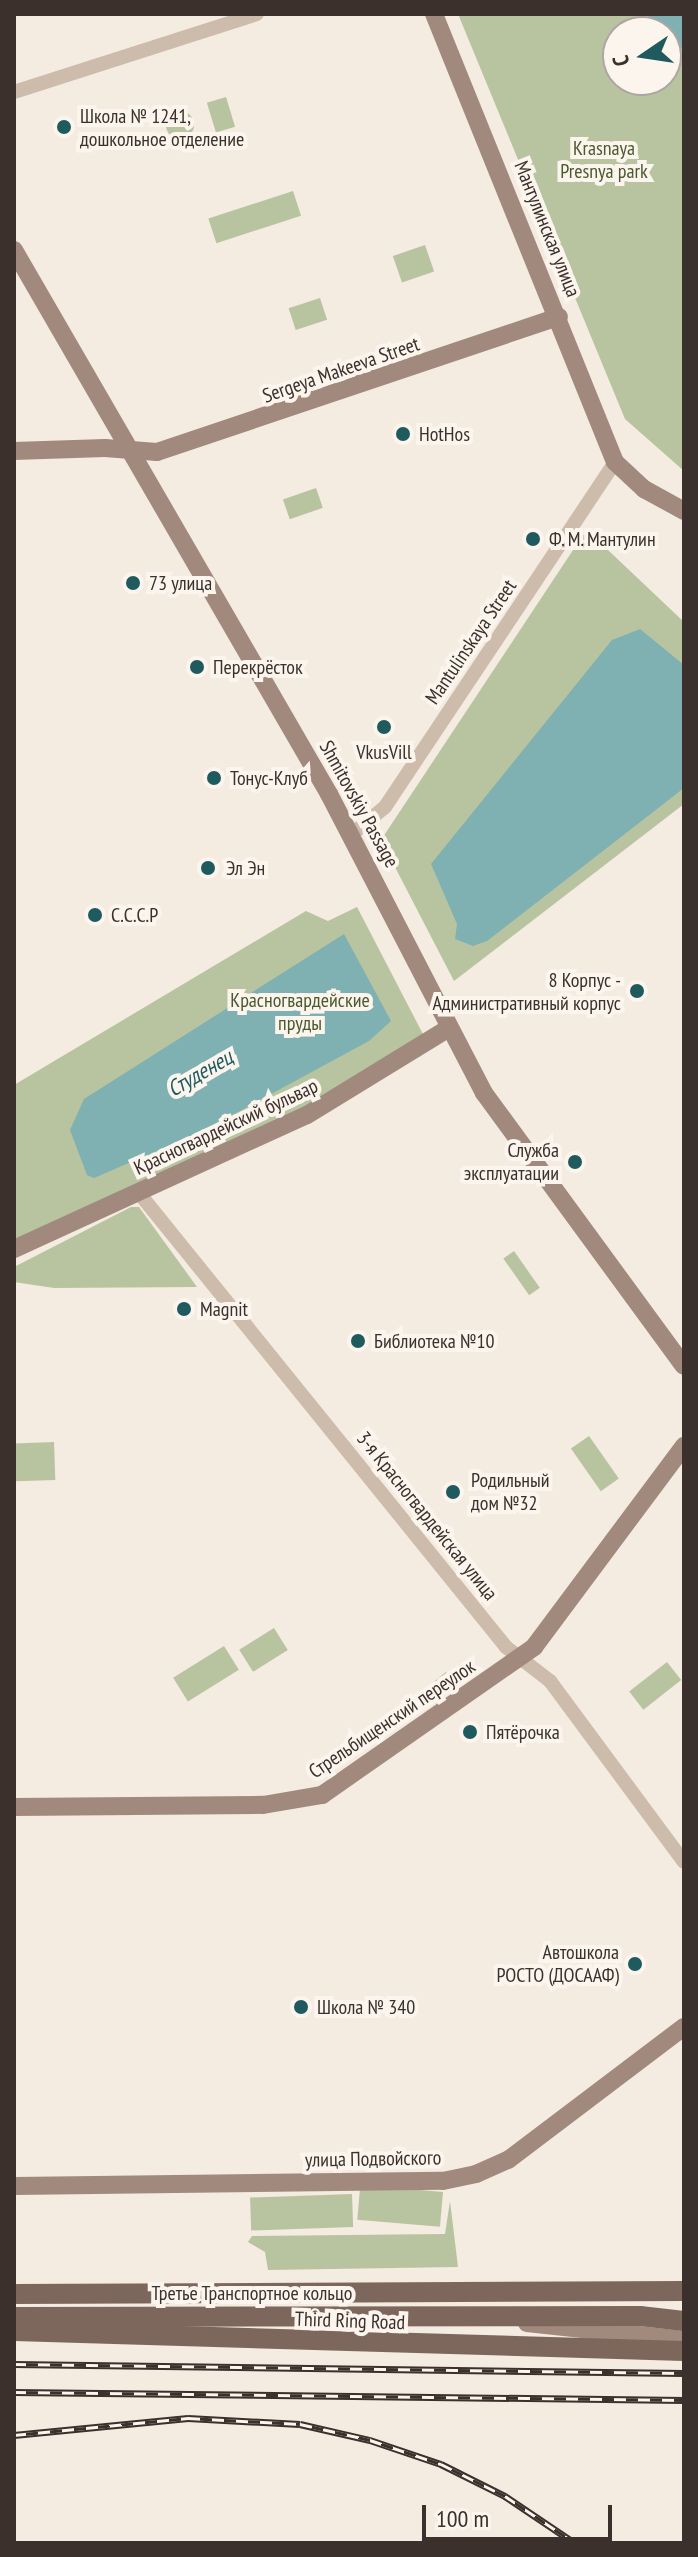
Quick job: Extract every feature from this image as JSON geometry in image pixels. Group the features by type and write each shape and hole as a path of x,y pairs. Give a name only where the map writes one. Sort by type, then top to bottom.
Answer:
{"main road":[{"path":"554,2292 684,2277"},
{"name":"Third Ring Road","path":"14,2294 684,2291"},
{"name":"Третье Транспортное кольцо","path":"14,2317 684,2318"},
{"name":"Third Ring Road","path":"14,2331 96,2337 684,2351"}],"street":[{"path":"14,92 257,14"},
{"name":"Мантулинская улица","path":"434,14 615,462"},
{"name":"Shmitovskiy Passage","path":"14,250 351,835 449,1028 500,1118 684,1366"},
{"name":"Sergeya Makeeva Street","path":"14,451 105,448 134,454 157,452 249,424 559,317"},
{"path":"615,462 644,489 684,511"},
{"name":"Mantulinskaya Street","path":"351,835 385,807 615,462"},
{"name":"Красногвардейский бульвар","path":"14,1249 307,1115 449,1028"},
{"name":"3-я Красногвардейская улица","path":"139,1193 520,1658 550,1681 684,1862"},
{"name":"Стрельбищенский переулок","path":"14,1807 263,1805 312,1799 539,1642 684,1446"},
{"name":"улица Подвойского","path":"14,2186 443,2181 476,2174 508,2160 684,2027"},
{"path":"489,2317 684,2340"}],"green space":[{"name":"Krasnaya Presnya park","path":"458,14 684,14 684,471 625,419"},
{"path":"226,97 235,127 216,132 207,103"},
{"path":"180,111 190,115 194,125 190,135 180,139 170,135 166,125 170,115"},
{"path":"293,191 301,216 216,243 208,219"},
{"path":"425,245 434,271 402,283 393,256"},
{"path":"320,298 327,320 296,330 289,308"},
{"path":"316,488 323,508 290,519 283,499"},
{"path":"590,533 684,622 684,804 454,981 381,840 583,535"},
{"name":"Красногвардейские пруды","path":"357,907 424,1036 296,1113 14,1242 14,1085 306,911 328,921"},
{"path":"131,1207 139,1207 197,1287 54,1288 14,1282 14,1267"},
{"path":"514,1251 540,1288 529,1295 503,1258"},
{"path":"589,1436 619,1479 601,1491 571,1449"},
{"path":"54,1442 55,1480 15,1481 14,1443"},
{"path":"274,1628 288,1650 253,1672 239,1650"},
{"path":"224,1646 239,1670 188,1702 173,1678"},
{"path":"667,1662 681,1680 643,1710 629,1692"},
{"path":"446,1672 455,1683 429,1704 420,1693"},
{"path":"360,2185 443,2192 440,2227 357,2220"},
{"path":"352,2194 353,2227 251,2231 250,2198"},
{"path":"450,2201 458,2267 268,2270 265,2252 248,2242 252,2236 445,2234"}],"water":[{"path":"646,14 684,16 684,50 682,16"},
{"path":"640,629 684,665 684,788 487,941 473,946 455,939 457,924 431,864 612,640"},
{"name":"Студенец","path":"344,934 391,1021 369,1041 203,1131 94,1178 87,1175 70,1130 84,1099"}],"railway":[{"path":"14,2364 684,2373"},
{"path":"14,2392 684,2400"},
{"path":"14,2435 188,2418 300,2424 370,2440 441,2464 505,2496 575,2543"}],"place":[{"name":"Школа № 1241, дошкольное отделение","path":"64,127"},
{"name":"HotHos","path":"403,434"},
{"name":"Ф. М. Мантулин","path":"533,539"},
{"name":"73 улица","path":"133,583"},
{"name":"Перекрёсток","path":"197,667"},
{"name":"VkusVill","path":"384,727"},
{"name":"Тонус-Клуб","path":"214,778"},
{"name":"Эл Эн","path":"208,868"},
{"name":"С.С.С.Р","path":"95,915"},
{"name":"8 Корпус - Административный корпус","path":"637,991"},
{"name":"Служба эксплуатации","path":"575,1162"},
{"name":"Magnit","path":"184,1309"},
{"name":"Библиотека №10","path":"358,1341"},
{"name":"Родильный дом №32","path":"453,1492"},
{"name":"Пятёрочка","path":"470,1732"},
{"name":"Автошкола РОСТО (ДОСААФ)","path":"635,1964"},
{"name":"Школа № 340","path":"301,2007"}]}
